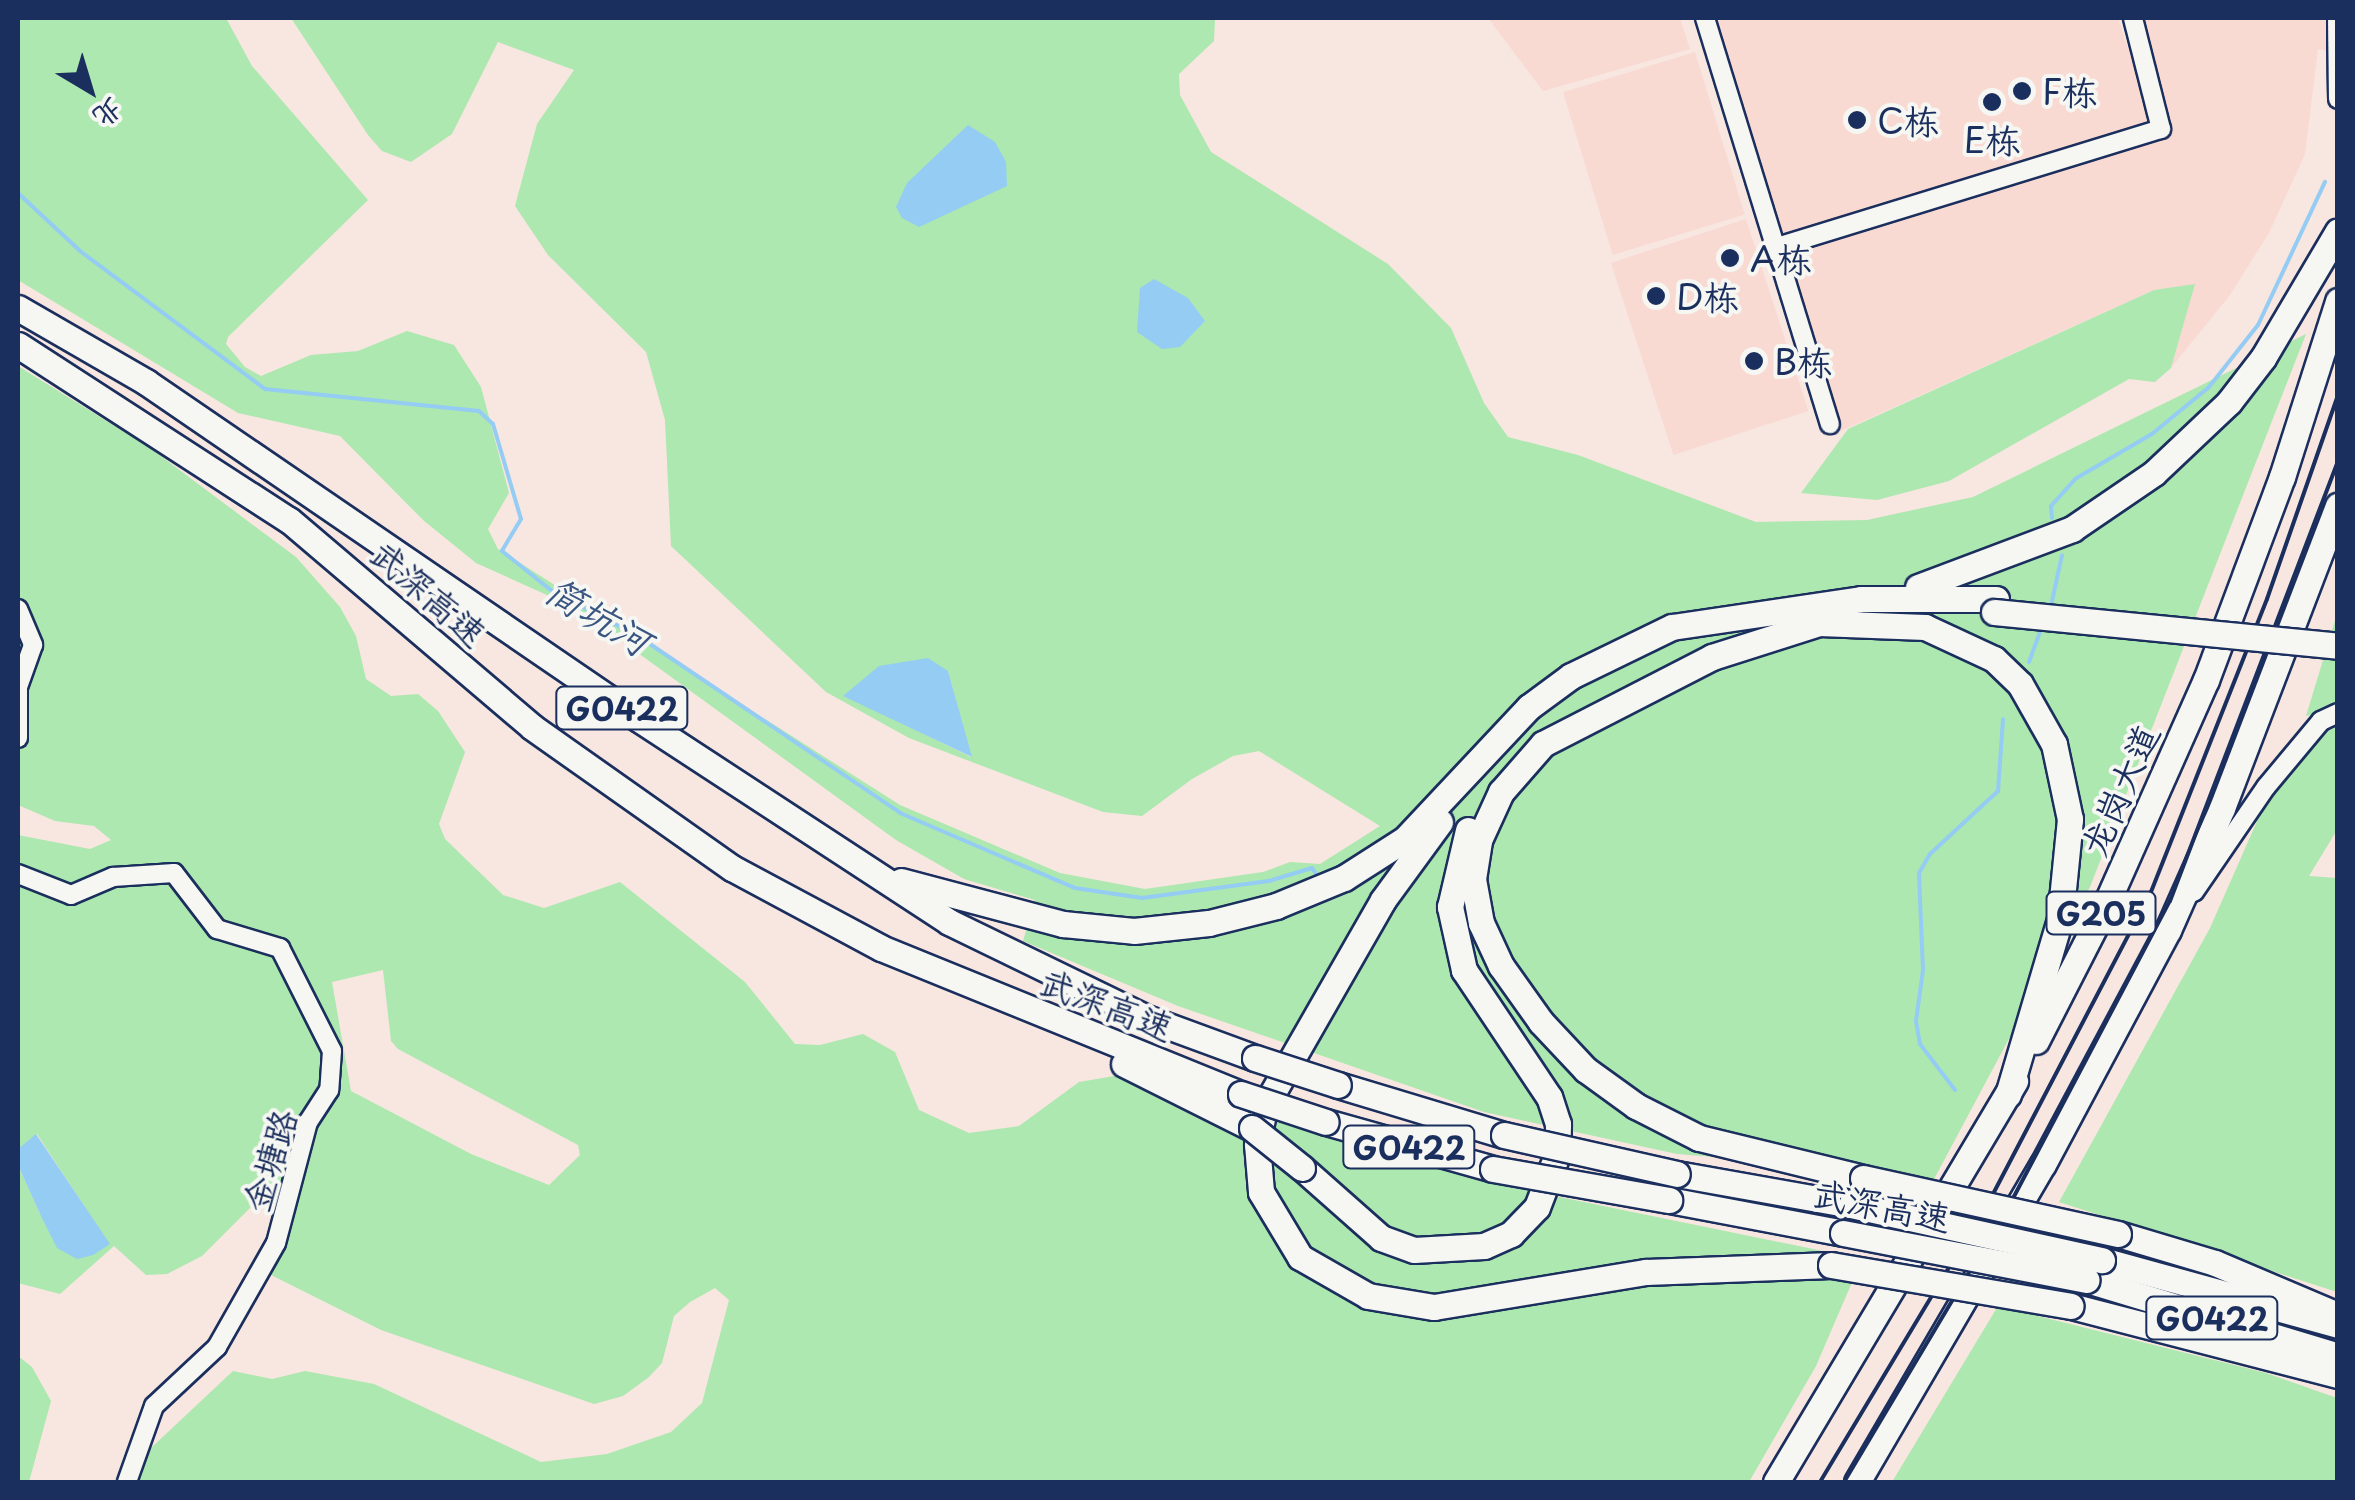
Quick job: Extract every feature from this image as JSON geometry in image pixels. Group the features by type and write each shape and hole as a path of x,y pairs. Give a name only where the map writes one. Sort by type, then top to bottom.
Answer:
{"highway":[{"path":"872,873 1063,924 1134,931 1209,924 1276,906 1344,878 1405,839 1469,776 1529,707 1571,676 1644,639 1705,618 1861,599 2006,558 2072,528 2154,473 2206,426 2263,358 2338,231"},
{"name":"龙岗大道","path":"1776,1482 2008,1094 2107,902 2206,680 2282,478 2338,302"},
{"name":"武深高速","path":"18,308 146,382 948,922 1148,1019 1254,1058 1504,1135 1677,1174 1851,1205 2094,1270 2338,1325"},
{"name":"武深高速","path":"18,345 289,520 532,726 718,858 882,948 1037,1015 1241,1094 1326,1122 1494,1169 1843,1233 2094,1270 2338,1356"},
{"name":"G205","path":"1858,1482 2043,1164 2168,930 2229,792 2338,506"},
{"path":"2320,545 2338,525"},
{"path":"1861,599 2338,633"},
{"path":"1037,1015 1252,1128 1382,1238 1414,1250 1484,1246 1511,1234 1537,1207 1557,1155 1558,1124 1548,1097 1464,970 1450,907 1478,808 1543,744 1712,656 1818,623 1908,608 1995,606 2338,646"},
{"path":"1818,623 1890,621 1960,640 2020,684 2054,744 2070,819 2068,872 2008,1094"},
{"path":"1543,744 1501,792 1479,840 1473,879 1480,923 1500,966 1541,1022 1586,1070 1636,1106 1699,1138 2118,1234 2215,1262 2338,1315"},
{"path":"1469,776 1384,900 1264,1108 1258,1176 1285,1238 1300,1257 1344,1286 1434,1307 1646,1272 1831,1266 2071,1306 2338,1375"}],"street":[{"path":"1706,18 1830,424"},
{"path":"1774,248 2161,129 2133,18"},
{"path":"2336,18 2338,98"},
{"path":"18,609 34,646 18,688 18,738"},
{"path":"2168,930 2266,787 2321,721 2338,713"},
{"name":"金塘路","path":"18,874 71,895 113,878 174,873 218,929 280,948 332,1050 329,1090 308,1122 276,1244 217,1346 154,1406 127,1482"}],"shaded area":[{"path":"1488,18 1680,18 1690,49 1543,91"},
{"path":"1713,18 2118,18 2152,123 1779,239"},
{"path":"2141,18 2337,18 2337,53 2318,49 2305,154 2269,233 2230,295 2171,368 2194,285 2154,290 1839,432 1785,257 2166,137"},
{"path":"1695,52 1745,215 1613,255 1563,92"},
{"path":"1746,219 1808,411 1673,455 1611,263"}],"green space":[{"path":"18,18 226,18 252,66 368,200 228,337 226,344 245,367 261,376 311,355 358,351 407,331 454,345 481,387 509,493 488,529 498,549 900,805 1060,873 1145,889 1263,872 1290,862 1320,864 1380,826 1259,751 1233,756 1192,779 1142,816 1103,812 909,738 826,692 671,546 665,420 646,352 548,255 515,206 537,124 574,70 498,42 452,134 411,162 382,151 368,135 291,18 1215,18 1214,41 1179,74 1180,95 1211,152 1388,264 1451,328 1484,403 1508,437 1578,455 1756,522 1867,520 1973,497 2306,334 2090,887 1933,1181 1873,1169 1677,1154 1484,1112 1178,1006 1023,941 1035,900 964,879 896,840 576,608 476,563 423,520 340,436 238,413 18,280","holes":["948,671 971,757 844,695"]},
{"path":"2195,284 2171,368 2155,382 2129,379 1949,481 1877,500 1801,493 1848,429 2154,290"},
{"path":"18,366 150,448 296,557 340,607 356,636 366,679 391,696 418,694 438,711 465,752 439,824 445,839 503,895 544,908 620,882 745,982 795,1044 820,1045 863,1034 895,1052 919,1110 969,1133 1019,1126 1079,1082 1132,1073 1516,1188 1862,1259 1816,1366 1749,1482 117,1482 126,1460 136,1462 233,1371 272,1379 305,1371 374,1384 541,1462 607,1454 671,1432 702,1403 729,1300 715,1288 690,1302 674,1316 662,1363 649,1377 623,1396 594,1404 381,1330 267,1273 273,1218 257,1201 202,1256 167,1274 146,1275 114,1246 60,1294 18,1283 18,1165 40,1214 109,1244 37,1134 18,1149 18,835 90,849 111,840 94,826 55,821 18,805","holes":["383,970 391,1041 398,1049 578,1145 580,1155 549,1185 471,1154 351,1091 332,982"]},
{"path":"2337,614 2337,709 2306,716"},
{"path":"2337,727 2337,830 2309,876 2337,878 2337,1292 2059,1202 2210,928 2291,744"},
{"path":"1998,1306 2266,1373 2337,1398 2337,1482 1892,1482"},
{"path":"18,1356 32,1367 51,1401 29,1482 18,1482"}],"water":[{"path":"968,125 995,142 1006,162 1007,186 919,227 902,218 896,207 907,183"},
{"path":"1154,279 1188,298 1205,321 1180,347 1162,349 1137,332 1140,288"},
{"path":"928,658 948,671 972,757 843,696 879,666"},
{"path":"36,1134 110,1244 93,1255 77,1259 57,1248 40,1214 18,1165 18,1149"}],"waterway":[{"path":"2052,518 2051,506 2075,479 2152,434 2209,387 2258,325 2325,182"},
{"name":"简坑河","path":"18,193 80,251 265,389 479,411 493,424 521,519 502,551 552,591 638,636 900,813 1075,888 1142,898 1269,881 1312,868 1319,878"},
{"path":"2051,606 2062,555"},
{"path":"2029,662 2041,629"},
{"path":"1955,1090 1920,1044 1916,1021 1923,970 1919,873 1930,854 1998,791 2003,719"}],"railway":[{"path":"1820,1482 1993,1194 2151,892 2267,599 2338,395"},
{"path":"1844,1482 2010,1204 2170,901 2338,462"}],"place":[{"name":"F栋","path":"2022,91"},
{"name":"E栋","path":"1992,102"},
{"name":"C栋","path":"1857,120"},
{"name":"A栋","path":"1730,258"},
{"name":"D栋","path":"1656,296"},
{"name":"B栋","path":"1754,361"}]}
